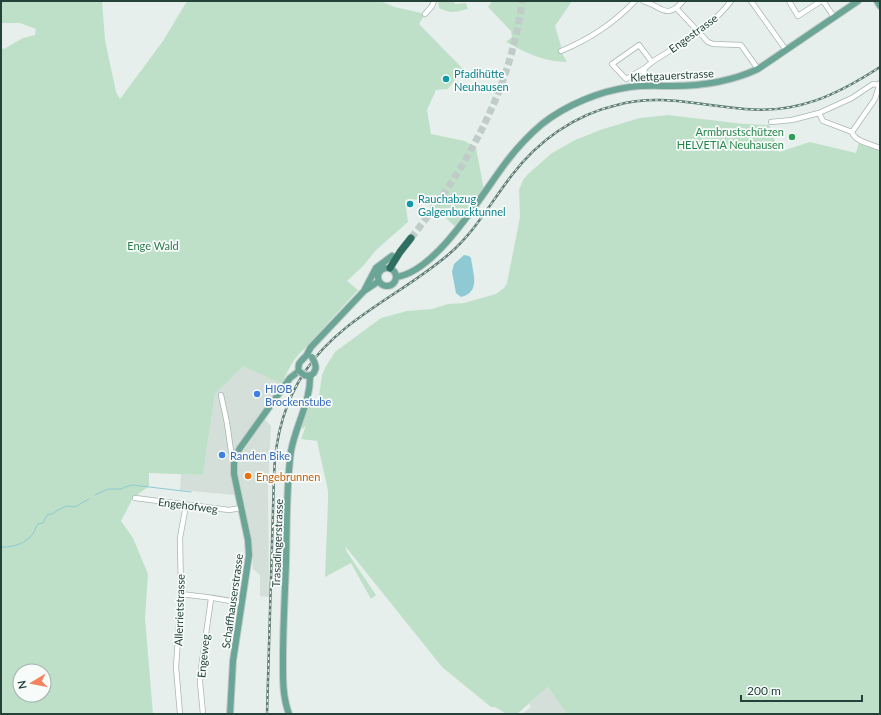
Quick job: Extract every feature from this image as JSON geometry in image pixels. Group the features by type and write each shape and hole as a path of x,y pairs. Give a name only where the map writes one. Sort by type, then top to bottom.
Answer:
{"highway":[{"path":"390,268 411,238"},
{"path":"392,256 400,252"}],"main road":[{"name":"Klettgauerstrasse","path":"396,277 414,270 443,245 477,206 513,154 531,135 552,117 570,106 588,98 615,90 641,86 691,86 711,84 735,78 758,69 858,1"},
{"path":"877,1 880,6"},
{"path":"364,291 376,268 392,256"},
{"path":"384,268 390,268 396,277 393,284 388,286 383,285 379,281 378,276 379,272 384,268"},
{"path":"235,457 292,376 299,369 300,362 311,347 364,291 379,281"},
{"name":"Trasadingerstrasse","path":"289,714 284,700 283,645 289,475 293,441 310,391 311,375 316,370 316,365 312,357 314,348 321,337"},
{"path":"299,369 304,375 311,375"},
{"name":"Schaffhauserstrasse","path":"230,714 233,661 249,555 248,540 234,474 235,457"}],"street":[{"path":"425,14 432,6 434,1"},
{"path":"561,51 582,41 611,22 635,1"},
{"path":"642,1 650,3 667,12 677,9 683,1"},
{"name":"Engestrasse","path":"652,62 639,46 612,64 626,80 698,31 718,15 731,1"},
{"path":"751,1 786,50"},
{"path":"788,1 798,16 822,1 834,17"},
{"path":"677,9 708,42 713,44 741,44 758,69"},
{"path":"641,86 645,68"},
{"path":"771,122 792,120 819,113 852,98 871,85 880,84 875,99 852,132"},
{"path":"875,99 880,102"},
{"path":"819,113 823,121 852,132 853,136 880,148"},
{"path":"221,395 231,451 232,455 235,457"},
{"name":"Engehofweg","path":"136,498 186,506 229,510 241,508"},
{"name":"Allerrietstrasse","path":"180,714 176,667 181,594 180,538 186,506"},
{"path":"181,594 242,603"},
{"name":"Engeweg","path":"203,714 200,682 211,598"}],"shaded area":[{"path":"243,365 282,384 236,453 233,482 235,495 180,490 181,474 203,475 215,394"},
{"path":"265,419 271,426 268,488 269,597 260,596 260,575 253,569 250,531 237,476 237,468 241,454"},
{"path":"548,687 567,714 522,714 531,707 529,704"}],"green space":[{"name":"Enge Wald","path":"1,1 102,1 105,40 116,92 120,99 163,41 187,1 380,1 395,7 425,14 419,24 463,69 448,89 436,90 427,110 431,134 465,141 476,148 484,190 456,227 426,203 412,199 405,200 408,222 376,250 363,266 347,281 358,290 298,356 289,368 282,384 243,366 215,394 203,475 149,473 149,486 133,498 121,521 133,538 148,574 145,618 153,714 1,714 1,48 4,49 23,38 35,35 36,29 20,23 1,23"},
{"path":"438,1 450,1 454,2 455,4 466,3 468,9 450,12 439,8"},
{"path":"492,1 572,1 555,26 561,46 560,50 567,62 543,59 506,42 512,37 511,31 488,7"},
{"path":"668,115 744,124 769,125 779,152 810,142 856,153 859,142 880,151 880,714 567,714 548,687 517,714 506,714 495,707 491,707 442,667 345,546 347,552 376,595 371,599 351,563 325,577 328,491 317,441 301,439 306,426 302,429 301,425 312,399 316,398 315,405 319,406 322,375 335,352 381,318 407,311 432,309 448,304 464,303 496,294 504,288 507,283 520,217 519,190 523,180 528,174 552,153 575,140 603,129 640,118"}],"water":[{"path":"464,255 471,258 474,282 471,291 467,295 461,297 456,293 452,272 454,264"}],"waterway":[{"path":"95,495 108,489 121,489 133,485 191,492"},
{"path":"1,547 15,546 24,542 35,531 36,526 43,523 47,515 67,506 75,507 89,499"}],"tunnel":[{"path":"411,238 450,184 483,127 497,97 508,66 522,1"}],"railway":[{"path":"267,714 276,448 286,408 298,382 320,352 354,321 412,282 449,254 467,236 504,185 533,151 558,131 586,115 617,105 649,100 681,101 745,109 764,110 782,108 799,105 832,94 880,67"}],"place":[{"name":"Pfadihütte Neuhausen","path":"446,79"},
{"name":"Armbrustschützen HELVETIA Neuhausen","path":"792,137"},
{"name":"Rauchabzug Galgenbucktunnel","path":"410,204"},
{"name":"HIOB Brockenstube","path":"257,394"},
{"name":"Randen Bike","path":"222,455"},
{"name":"Engebrunnen","path":"248,476"}]}
